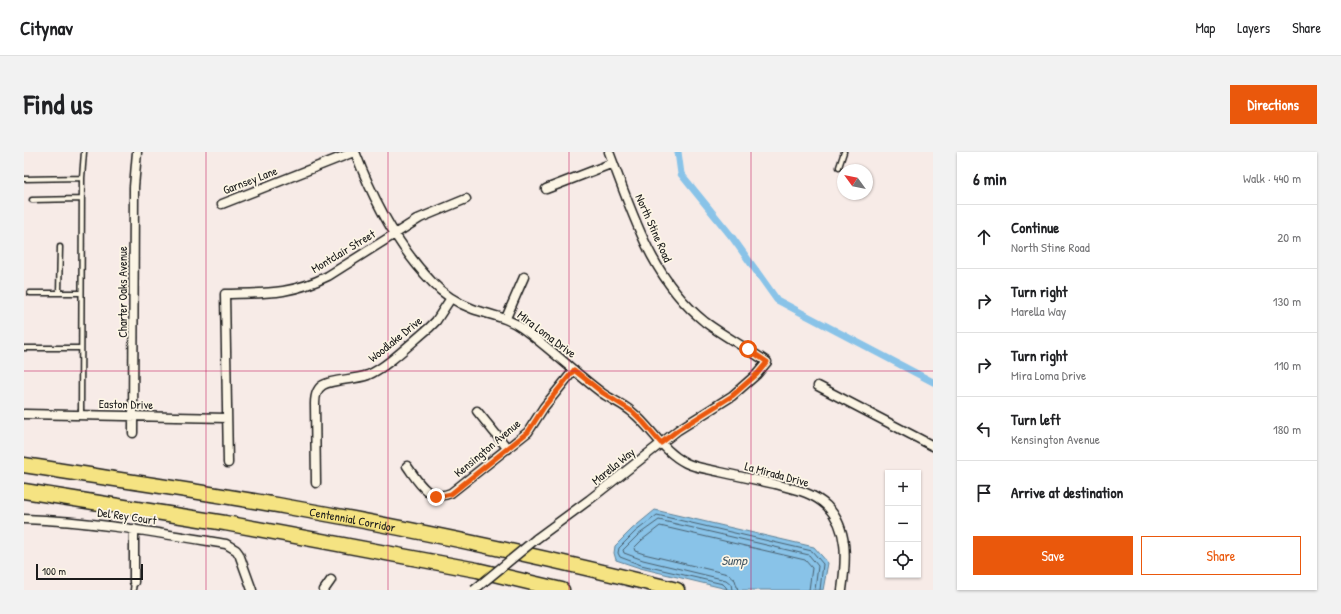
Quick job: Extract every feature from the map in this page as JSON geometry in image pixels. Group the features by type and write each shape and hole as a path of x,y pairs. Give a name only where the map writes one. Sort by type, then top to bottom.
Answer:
{"highway":[{"name":"Centennial Corridor","path":"24,465 217,495 360,520 513,551 677,590"},
{"path":"24,491 225,523 477,570 562,590"}],"street":[{"name":"Charter Oaks Avenue","path":"133,432 134,187 137,152"},
{"name":"Garnsey Lane","path":"222,204 355,152"},
{"name":"Mira Loma Drive","path":"355,152 371,192 394,234 413,261 431,282 451,298 475,310 506,318 521,327 603,393 633,412 661,443"},
{"name":"North Stine Road","path":"609,152 650,255 670,287 681,300 706,323 767,362"},
{"path":"546,189 613,163"},
{"name":"Montclair Street","path":"228,463 225,294 272,293 298,289 328,276 420,218 466,199"},
{"path":"506,318 524,277"},
{"name":"Woodlake Drive","path":"316,483 315,397 319,389 323,385 329,383 359,378 376,371 429,328 436,321 451,298"},
{"name":"Marella Way","path":"474,590 536,539 589,500 678,430 732,396 749,382 767,362"},
{"name":"Kensington Avenue","path":"407,466 426,491 436,497 451,494 528,432 544,407 574,370"},
{"path":"818,386 933,446"},
{"path":"477,411 508,449"},
{"name":"Easton Drive","path":"24,414 227,418"},
{"name":"La Mirada Drive","path":"661,443 669,452 688,464 800,490 818,499 834,515 843,535 845,556 842,590"},
{"name":"Del Rey Court","path":"24,519 76,522 134,529 226,544 236,550 239,554 252,590"},
{"path":"133,586 134,529"},
{"path":"324,590 332,580"}],"lane":[{"path":"81,415 82,178 84,152"},
{"path":"840,164 844,152"},
{"path":"24,179 82,178"},
{"path":"32,200 82,199"},
{"path":"59,293 60,247"},
{"path":"30,293 81,293"},
{"path":"24,348 81,348"}],"water":[{"name":"Sump","path":"655,510 814,547 828,563 823,590 731,590 640,568 616,560 614,553 615,546 632,529"}],"waterway":[{"path":"678,152 681,174 732,237 777,300 933,382"}],"route":[{"path":"436,497 451,494 528,432 544,407 574,370 603,393 633,412 661,443 678,430 719,406 745,386 757,374 767,362 748,349"}]}
